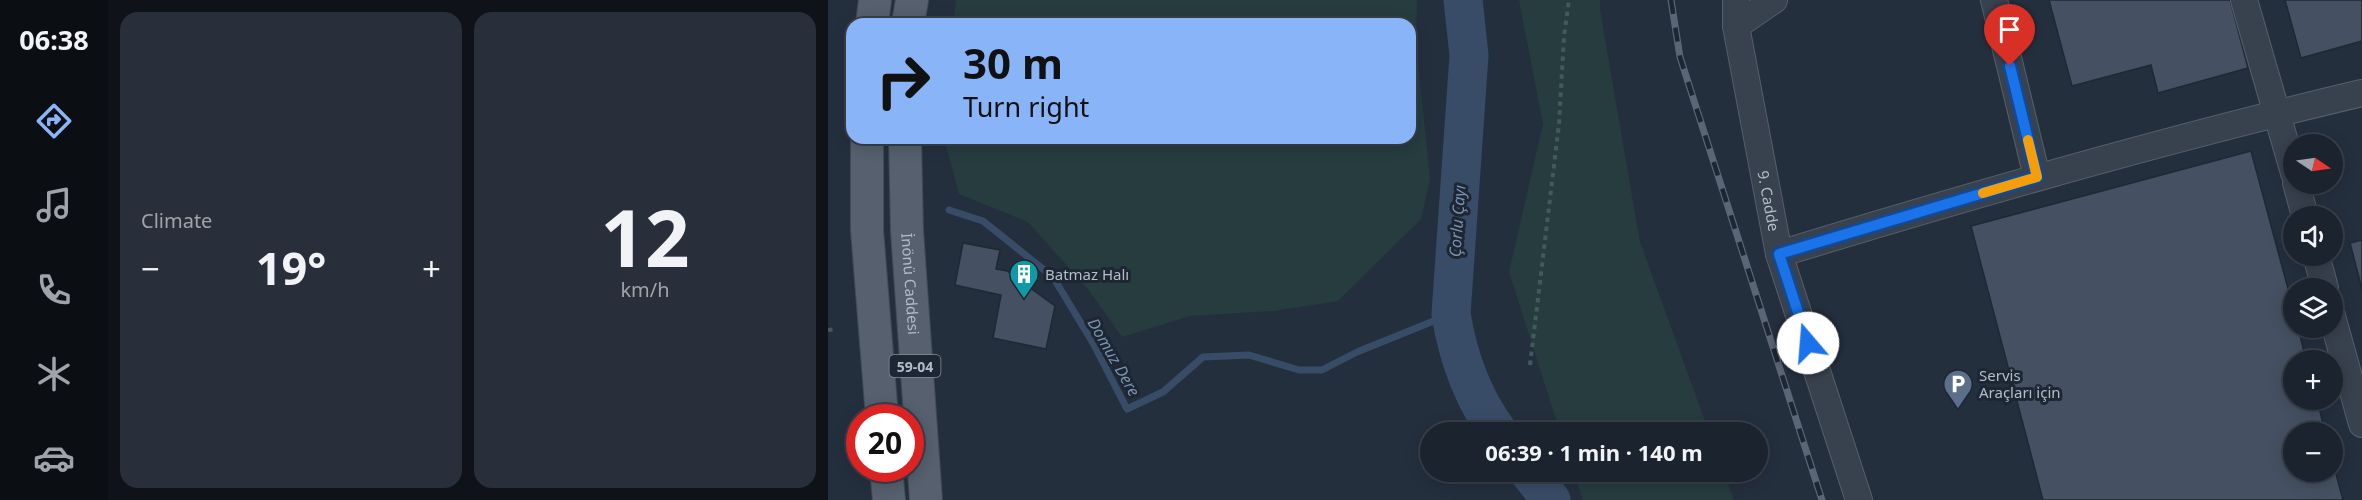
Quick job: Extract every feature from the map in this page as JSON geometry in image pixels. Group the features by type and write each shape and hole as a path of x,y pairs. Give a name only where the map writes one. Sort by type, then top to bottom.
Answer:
{"main road":[{"path":"873,18 875,0"},
{"path":"909,18 912,0"},
{"name":"59-04","path":"867,144 865,185 867,230 881,404"},
{"name":"İnönü Caddesi","path":"905,144 907,231 926,500"},
{"path":"887,482 889,500"}],"lane":[{"name":"9. Cadde","path":"1736,0 1736,26 1779,254 1859,500"},
{"path":"1736,26 1774,0"},
{"path":"1994,0 2037,177"},
{"path":"2244,0 2283,134"},
{"path":"1779,254 2037,177 2277,113 2362,93"},
{"path":"2338,338 2362,424"}],"path":[{"path":"1530,365 1559,124 1564,36 1569,0"},
{"path":"828,330 836,329"}],"green space":[{"path":"956,0 1417,0 1416,42 1416,18 954,18"},
{"path":"1519,0 1600,0 1640,242 1705,422 1557,422 1509,272 1543,124"},
{"path":"1416,42 1430,179 1421,219 1338,301 1274,311 1190,316 1122,337 1088,289 1028,222 959,194 946,144 1416,144"},
{"path":"1577,482 1727,482 1734,500 1583,500"}],"building":[{"path":"2049,0 2230,0 2248,68 2158,93 2151,65 2072,86"},
{"path":"2285,0 2362,0 2362,41 2301,58"},
{"path":"2251,151 2285,278 2283,278 2283,338 2301,338 2304,350 2283,350 2283,410 2320,410 2323,422 2283,422 2283,482 2338,482 2343,500 2043,500 1971,226"},
{"path":"2362,240 2362,289 2350,243"},
{"name":"Batmaz Halı","path":"963,243 1000,250 996,269 1007,271 1055,306 1046,349 993,338 1001,295 955,285"}],"waterway":[{"name":"Çorlu Çayı","path":"1463,0 1469,55 1451,314 1467,376 1491,422"},
{"name":"Domuz Dere","path":"949,210 983,221 1053,277 1093,343 1127,409 1163,392 1203,357 1249,355 1299,370 1322,370 1357,352 1451,314"},
{"name":"Çorlu Çayı","path":"1537,482 1551,500"}],"railway":[{"path":"1671,0 1680,57 1822,500"}],"slow traffic":[{"path":"1983,193 2037,177 2028,140"}],"place":[{"name":"Batmaz Halı","path":"1024,300"},
{"name":"Servis Araçları için","path":"1958,410"}],"route":[{"path":"1808,343 1779,254 2037,177 2010,66"}]}
